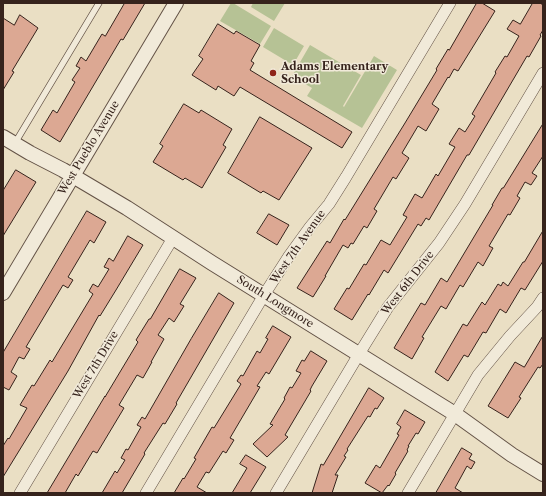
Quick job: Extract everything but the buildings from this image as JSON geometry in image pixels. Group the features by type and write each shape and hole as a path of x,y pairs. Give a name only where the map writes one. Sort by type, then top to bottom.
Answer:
{"street":[{"name":"West Pueblo Avenue","path":"3,293 176,3"},
{"name":"West 7th Avenue","path":"146,493 264,295 293,250 329,204 450,3"},
{"name":"West 6th Drive","path":"276,493 388,307 439,243 465,204 543,74"},
{"name":"South Longmore","path":"9,140 73,176 455,414 512,455 543,474"},
{"name":"West 7th Drive","path":"20,493 173,238"},
{"path":"408,493 478,375 510,336 537,307 543,298"}],"lane":[{"path":"9,140 99,3"}],"green space":[{"path":"231,3 271,26 260,44 220,21"},
{"path":"253,3 285,3 274,21 251,7"},
{"path":"274,28 304,46 293,65 263,47"},
{"path":"310,45 361,75 343,106 344,107 374,56 397,70 362,128 307,96 312,88 292,76"}],"place":[{"name":"Adams Elementary School","path":"273,73"}]}
